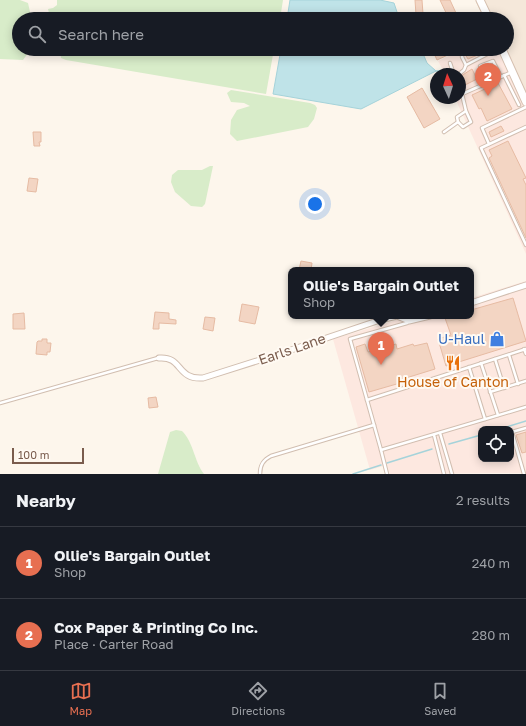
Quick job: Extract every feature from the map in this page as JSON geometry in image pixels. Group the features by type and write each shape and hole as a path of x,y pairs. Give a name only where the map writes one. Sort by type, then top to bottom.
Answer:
{"main road":[{"path":"480,0 486,12"},
{"path":"505,56 512,72 522,104"}],"street":[{"path":"474,302 526,285"},
{"name":"Earls Lane","path":"159,358 172,360 186,376 203,378 384,319"},
{"name":"Earls Lane","path":"404,319 409,321 417,319"}],"lane":[{"path":"462,56 466,65"},
{"path":"465,68 466,65 483,56"},
{"path":"487,83 480,66 494,60 502,76 522,104"},
{"path":"450,63 452,68"},
{"path":"466,92 512,72"},
{"path":"464,104 471,122 463,127 458,122 457,117 466,111"},
{"path":"489,144 482,128 526,107"},
{"path":"444,132 458,122"},
{"path":"526,127 481,148 526,245"},
{"path":"387,474 350,339 407,324 409,321"},
{"path":"367,400 525,349 526,354"},
{"path":"508,354 518,384"},
{"path":"0,403 159,358"},
{"path":"495,359 504,388"},
{"path":"482,363 498,415"},
{"path":"469,367 485,419"},
{"path":"490,392 526,381"},
{"path":"381,450 526,407"},
{"path":"260,474 262,464 271,456 374,425"},
{"path":"524,474 512,432 526,428"},
{"path":"440,433 452,474"},
{"path":"434,435 444,474"},
{"path":"521,464 526,461"}],"shaded area":[{"path":"475,0 526,0 526,106 502,56 514,56 514,12 481,12"},
{"path":"448,56 500,56 526,110 526,254 458,104 466,104 466,68 442,68 438,61"},
{"path":"526,281 526,473 390,474 387,465 370,470 333,339 400,319 474,319 474,297"}],"green space":[{"path":"0,0 20,0 28,3 30,12 12,12 12,56 26,56 23,60 0,59"},
{"path":"57,0 283,0 281,12 49,12 48,9 57,5"},
{"path":"61,56 273,56 266,94 61,58"},
{"path":"231,90 310,103 315,105 317,108 314,119 308,127 237,141 230,134 231,120 237,110 250,106 244,103 231,102 227,93"},
{"path":"213,166 205,204 202,207 191,206 175,192 171,182 172,175 178,170 202,170"},
{"path":"176,430 182,431 186,436 204,474 158,474 170,432"}],"water":[{"path":"290,0 380,0 394,3 397,12 288,12"},
{"path":"280,56 424,56 427,63 433,68 430,68 430,74 361,109 273,94"}],"building":[{"path":"415,0 422,0 423,12 416,12"},
{"path":"440,0 450,0 456,12 446,12"},
{"path":"435,56 446,56 437,60"},
{"path":"466,56 475,56 468,59"},
{"path":"472,69 477,79 466,84 466,73"},
{"path":"498,83 512,109 487,121 481,108 479,109 472,95"},
{"path":"422,88 440,119 424,128 407,97"},
{"path":"501,126 504,131 491,137 489,132"},
{"path":"33,132 41,132 41,142 39,142 40,146 34,146"},
{"path":"508,141 526,178 523,179 526,185 526,238 489,158 492,156 489,150"},
{"path":"29,178 38,179 36,192 27,191"},
{"path":"301,261 312,263 311,267 300,267"},
{"path":"513,298 526,341 446,366 438,339 451,335 445,319 474,319 474,309"},
{"path":"242,304 259,307 255,324 239,321"},
{"path":"155,312 169,313 169,319 176,320 176,324 159,323 159,329 153,329"},
{"path":"24,313 25,329 13,329 13,314"},
{"path":"205,317 215,318 213,331 203,329"},
{"path":"42,339 47,339 47,343 51,343 50,352 47,352 47,355 36,354 37,342 42,341"},
{"path":"427,343 435,369 406,378 407,381 369,392 356,347 365,344 368,352 396,344 397,349 413,344 414,346"},
{"path":"156,397 158,407 149,408 148,398"},
{"path":"526,432 526,452 522,453 516,435"}],"waterway":[{"path":"510,426 526,421"},
{"path":"449,444 478,436"},
{"path":"387,463 432,449"},
{"path":"353,474 381,465"}],"place":[{"name":"Cox Paper & Printing Co Inc.","path":"488,96"},
{"name":"U-Haul","path":"497,339"},
{"name":"House of Canton","path":"453,363"},
{"name":"Ollie's Bargain Outlet","path":"381,365"}]}
